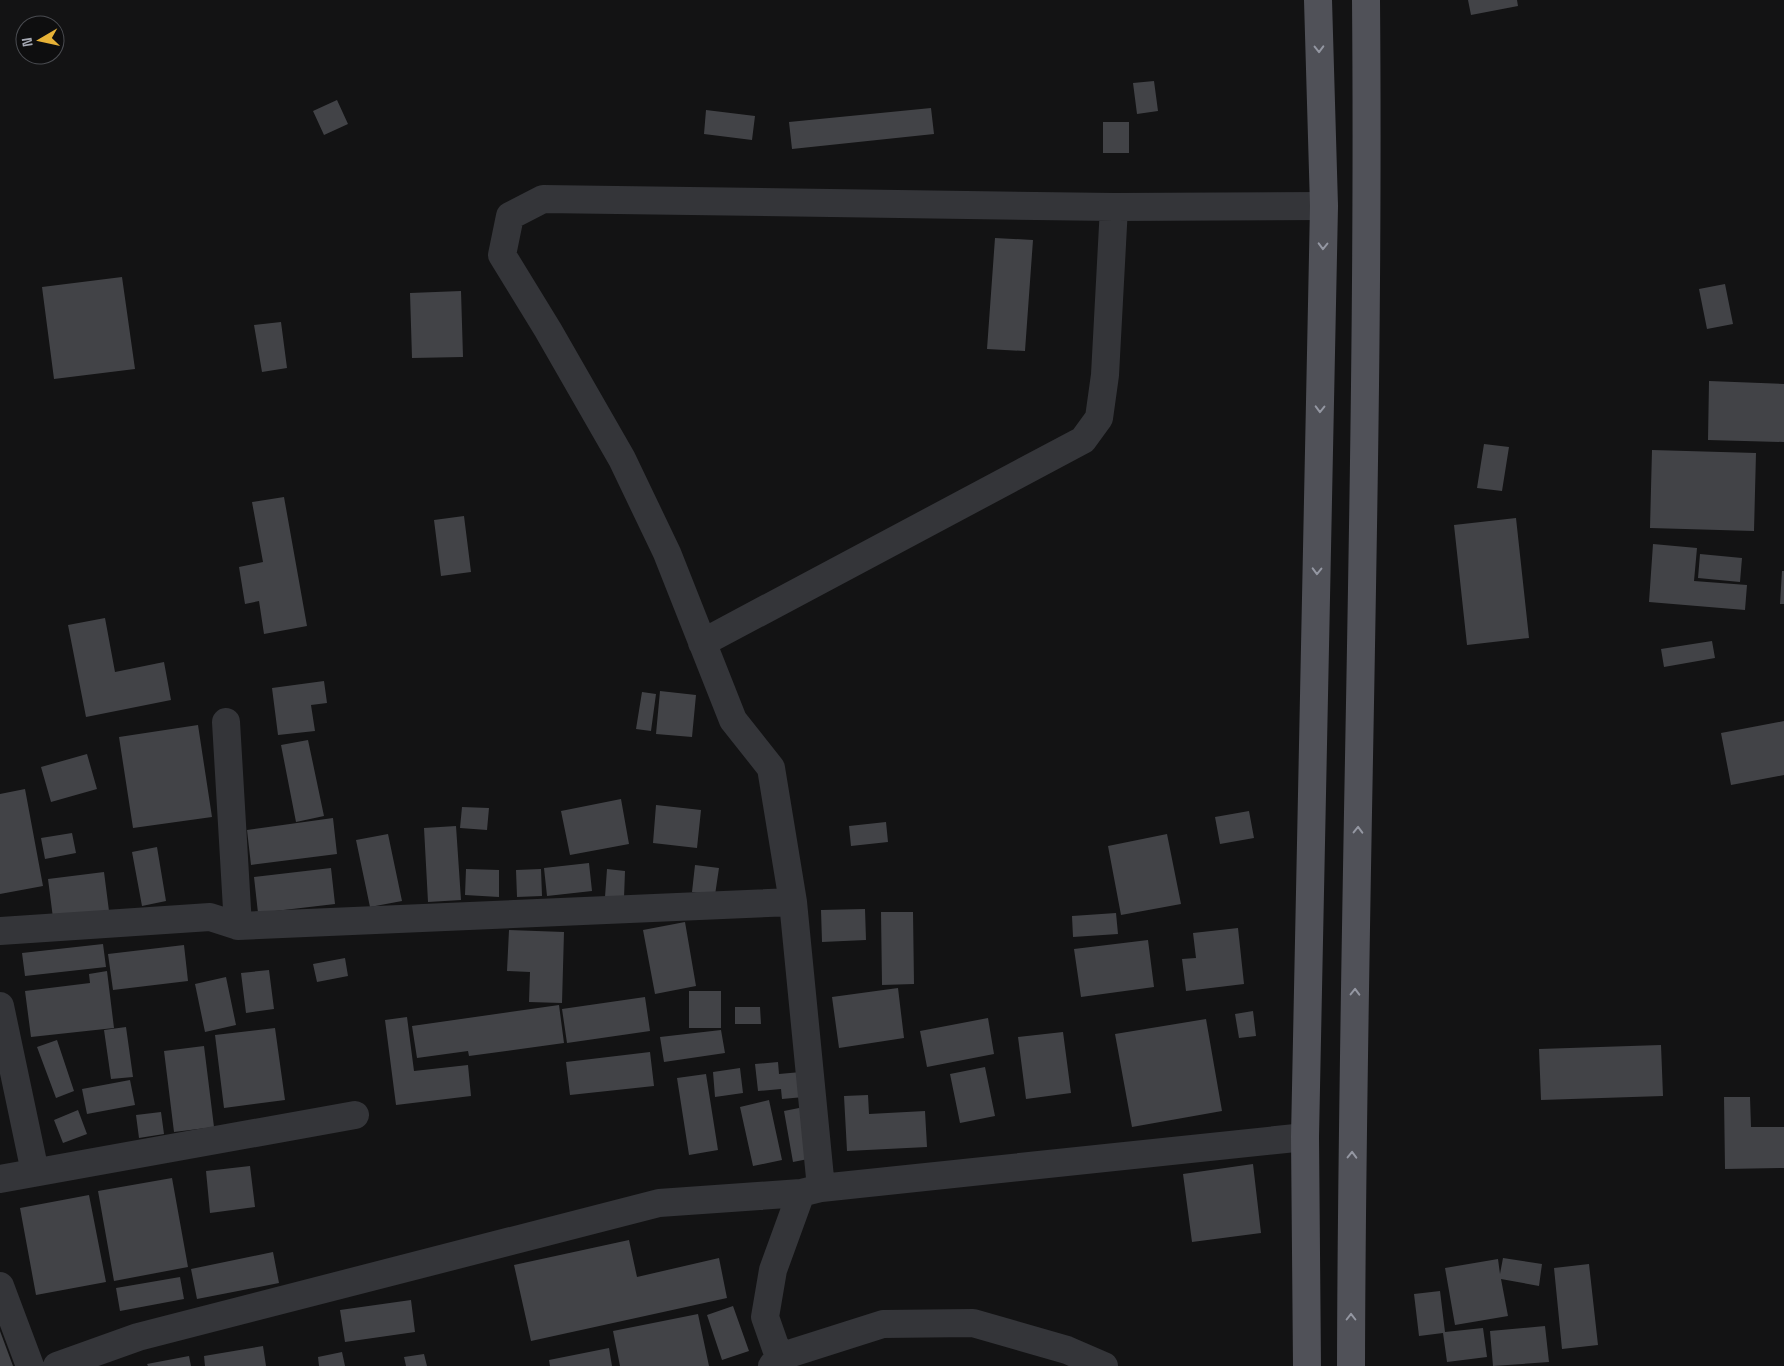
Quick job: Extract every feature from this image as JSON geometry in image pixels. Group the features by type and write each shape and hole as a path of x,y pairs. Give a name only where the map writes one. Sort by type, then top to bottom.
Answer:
{"main road":[{"path":"1307,1366 1305,1137 1324,206 1318,0"},
{"path":"1351,1366 1351,1219 1366,430 1366,0"}],"street":[{"path":"1104,1366 1067,1350 973,1323 883,1324 776,1361 765,1317 774,1270 811,1191 793,902 770,768 733,720 667,553 622,459 548,330 502,255 510,216 543,199 1114,207 1324,206"},
{"path":"702,643 1083,440 1099,418 1105,375 1114,207"},
{"path":"226,722 238,926"},
{"path":"0,932 210,918 238,926 793,902"},
{"path":"0,1006 35,1172"},
{"path":"0,1179 355,1115"},
{"path":"61,1365 138,1337 659,1204 811,1191 1305,1137"},
{"path":"0,1286 30,1366"}],"building":[{"path":"1468,0 1517,0 1518,6 1471,15"},
{"path":"1154,81 1158,111 1137,114 1133,83"},
{"path":"337,100 348,124 324,135 313,111"},
{"path":"931,108 934,134 792,149 789,122"},
{"path":"706,110 755,116 752,140 704,134"},
{"path":"1103,122 1129,122 1129,153 1103,153"},
{"path":"995,238 1033,240 1025,351 987,349"},
{"path":"122,277 135,369 54,379 42,287"},
{"path":"1725,284 1733,324 1707,329 1699,289"},
{"path":"461,291 463,357 412,358 410,293"},
{"path":"281,322 287,368 262,372 254,325"},
{"path":"1709,381 1784,384 1784,442 1708,440"},
{"path":"1484,444 1509,447 1502,491 1477,488"},
{"path":"1652,450 1756,453 1754,531 1650,528"},
{"path":"284,497 307,626 264,634 259,601 245,604 239,567 263,562 252,502"},
{"path":"464,516 471,572 441,576 434,520"},
{"path":"1516,518 1529,638 1467,645 1454,525"},
{"path":"1653,544 1697,548 1694,581 1747,585 1745,610 1649,602"},
{"path":"1700,554 1742,558 1740,582 1698,578"},
{"path":"1782,571 1784,571 1784,604 1780,604"},
{"path":"105,618 115,672 164,662 171,700 86,717 68,625"},
{"path":"1712,641 1715,658 1664,667 1661,649"},
{"path":"324,681 327,703 311,705 315,731 278,735 272,688"},
{"path":"660,691 696,695 692,737 656,734"},
{"path":"642,692 656,694 651,731 636,729"},
{"path":"1784,721 1784,775 1731,785 1721,733"},
{"path":"198,725 212,817 133,828 119,737"},
{"path":"308,740 324,816 296,822 281,745"},
{"path":"87,754 97,789 51,802 41,767"},
{"path":"25,789 43,886 0,894 0,794"},
{"path":"621,799 629,844 570,855 561,811"},
{"path":"656,805 701,810 697,848 653,843"},
{"path":"462,807 489,808 487,830 460,828"},
{"path":"1249,811 1254,838 1220,844 1215,817"},
{"path":"333,818 337,854 251,865 247,830"},
{"path":"886,822 888,842 851,846 849,826"},
{"path":"456,826 461,900 428,902 424,828"},
{"path":"72,833 76,853 45,859 41,838"},
{"path":"388,834 402,901 370,907 356,840"},
{"path":"1167,834 1181,904 1121,915 1108,846"},
{"path":"157,847 166,901 142,906 132,852"},
{"path":"589,863 592,891 547,896 544,868"},
{"path":"695,865 719,868 715,895 692,892"},
{"path":"331,868 335,904 258,913 254,877"},
{"path":"466,869 499,870 499,897 465,895"},
{"path":"541,869 542,896 517,897 516,870"},
{"path":"607,869 625,871 624,898 605,897"},
{"path":"104,872 109,911 53,918 48,879"},
{"path":"865,909 866,940 822,942 821,910"},
{"path":"881,912 913,912 914,984 882,985"},
{"path":"1116,913 1118,934 1073,937 1072,916"},
{"path":"685,922 696,986 655,994 643,930"},
{"path":"1238,928 1244,984 1186,991 1182,959 1196,958 1193,933"},
{"path":"509,930 564,932 562,1003 529,1002 530,972 507,971"},
{"path":"1148,940 1154,987 1081,997 1074,949"},
{"path":"103,944 106,967 25,976 22,953"},
{"path":"184,945 188,981 113,990 108,954"},
{"path":"345,958 348,976 317,982 313,964"},
{"path":"269,970 274,1009 246,1013 241,973"},
{"path":"107,971 114,1028 31,1037 25,991 90,983 89,974"},
{"path":"226,977 236,1025 205,1032 195,984"},
{"path":"898,988 904,1038 839,1048 832,997"},
{"path":"689,991 721,991 721,1028 689,1028"},
{"path":"645,997 650,1031 567,1043 562,1009"},
{"path":"559,1005 564,1043 469,1056 468,1051 417,1058 412,1026"},
{"path":"735,1007 760,1007 761,1024 735,1024"},
{"path":"1253,1011 1256,1036 1239,1038 1235,1014"},
{"path":"407,1017 414,1071 468,1065 471,1096 396,1105 385,1020"},
{"path":"988,1018 994,1054 927,1067 920,1031"},
{"path":"1206,1019 1222,1111 1132,1127 1115,1034"},
{"path":"126,1027 133,1077 111,1079 104,1030"},
{"path":"275,1028 285,1100 224,1108 215,1035"},
{"path":"721,1030 725,1053 664,1062 660,1037"},
{"path":"1063,1032 1071,1093 1026,1099 1018,1037"},
{"path":"57,1040 74,1091 56,1098 37,1047"},
{"path":"1661,1045 1663,1096 1541,1100 1539,1049"},
{"path":"204,1046 214,1127 174,1132 164,1051"},
{"path":"650,1052 654,1086 570,1095 566,1062"},
{"path":"778,1062 779,1074 801,1072 804,1097 782,1099 781,1089 758,1091 755,1064"},
{"path":"985,1067 995,1116 960,1123 950,1074"},
{"path":"740,1068 743,1093 715,1097 713,1072"},
{"path":"706,1074 718,1150 689,1155 677,1078"},
{"path":"130,1080 135,1105 87,1114 82,1089"},
{"path":"868,1095 869,1114 925,1111 927,1147 847,1151 844,1096"},
{"path":"1724,1097 1750,1097 1751,1127 1784,1127 1784,1168 1725,1169"},
{"path":"769,1100 782,1160 753,1166 740,1107"},
{"path":"804,1107 813,1158 793,1162 784,1111"},
{"path":"78,1110 87,1134 63,1143 54,1120"},
{"path":"161,1112 164,1134 139,1138 136,1115"},
{"path":"1253,1164 1261,1233 1192,1242 1183,1174"},
{"path":"250,1166 255,1207 210,1213 206,1171"},
{"path":"172,1178 188,1267 114,1281 98,1191"},
{"path":"89,1195 106,1282 36,1295 20,1208"},
{"path":"629,1240 637,1277 719,1258 727,1298 531,1341 514,1265"},
{"path":"273,1252 279,1283 197,1299 191,1269"},
{"path":"1503,1258 1542,1264 1539,1286 1501,1279 1508,1316 1455,1325 1445,1268 1498,1259 1500,1274"},
{"path":"1589,1264 1598,1345 1562,1349 1554,1268"},
{"path":"180,1277 184,1299 120,1311 116,1288"},
{"path":"1440,1291 1445,1332 1483,1328 1487,1357 1447,1362 1443,1333 1419,1336 1414,1294"},
{"path":"411,1300 415,1332 345,1342 340,1310"},
{"path":"733,1306 749,1351 722,1360 707,1315"},
{"path":"698,1314 709,1366 620,1366 613,1331"},
{"path":"1545,1326 1549,1362 1493,1366 1490,1331"},
{"path":"0,1331 13,1366 0,1366"},
{"path":"263,1346 266,1366 205,1366 204,1356"},
{"path":"609,1348 612,1366 550,1366 549,1360"},
{"path":"342,1352 345,1366 319,1366 318,1357"},
{"path":"424,1354 427,1366 406,1366 404,1357"},
{"path":"189,1356 191,1366 148,1366 147,1364"}]}
